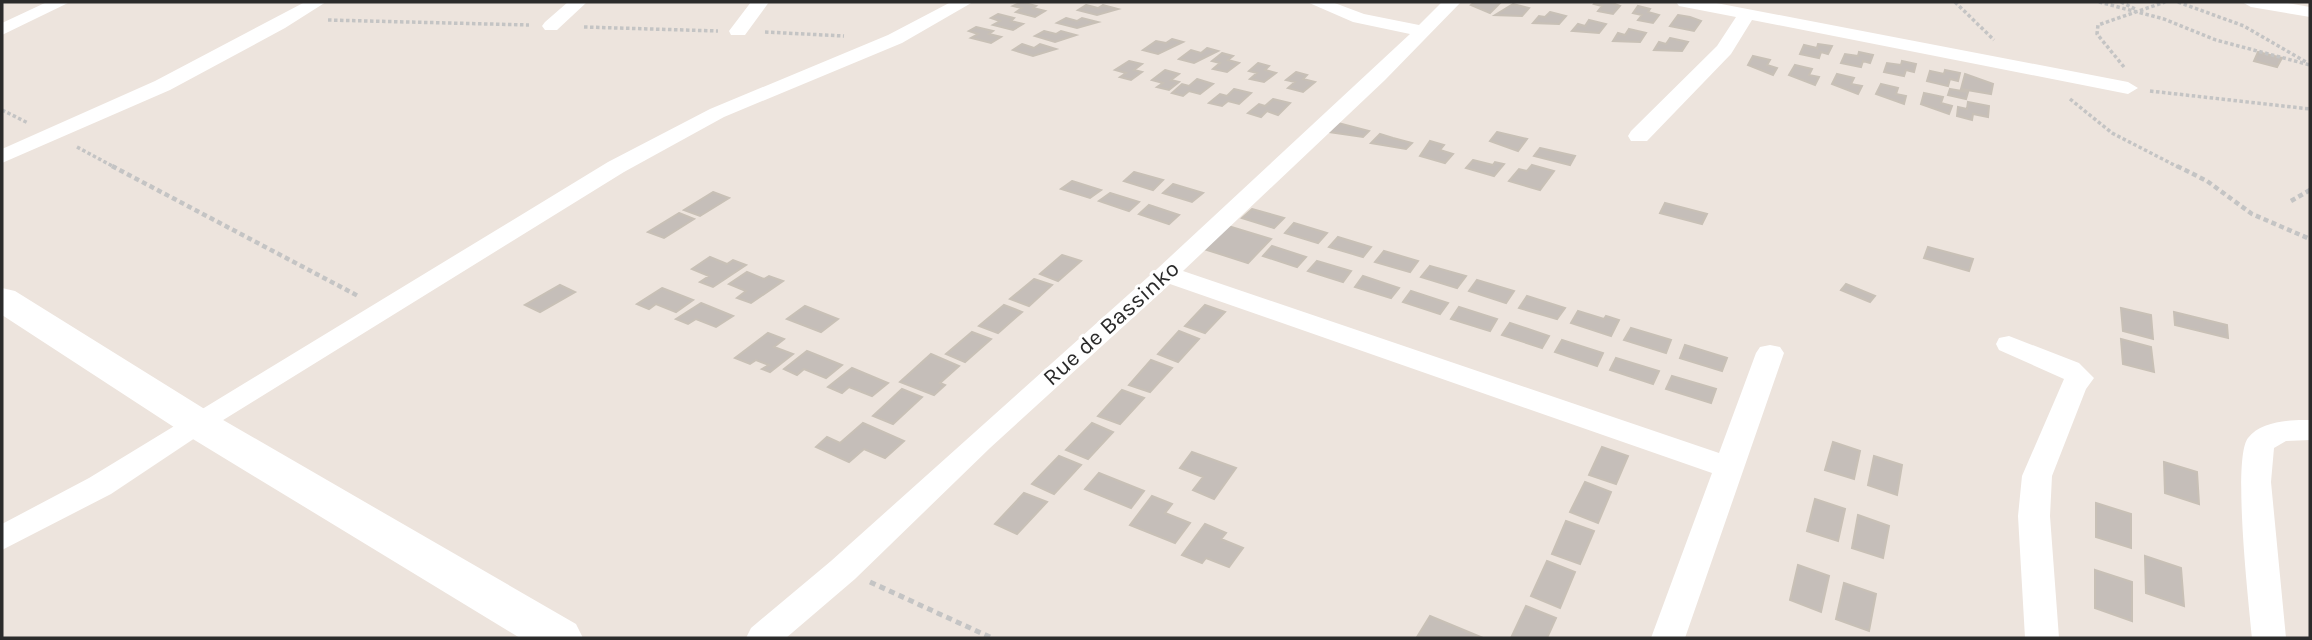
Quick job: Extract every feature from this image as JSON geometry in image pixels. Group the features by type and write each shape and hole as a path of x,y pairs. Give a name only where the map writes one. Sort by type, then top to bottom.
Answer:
{"street":[{"path":"2,30 61,2"},
{"path":"2,157 55,135 239,48 317,2"},
{"path":"551,26 578,2"},
{"path":"738,31 760,2"},
{"path":"2,538 100,486 197,423 616,167 718,113 895,39 964,2"},
{"path":"1317,2 1359,18 1423,31"},
{"name":"Rue de Bassinko","path":"764,638 844,570 980,441 1166,274 1452,2"},
{"path":"1685,2 2030,71 2135,89"},
{"path":"2251,2 2310,12"},
{"path":"1639,136 1724,50 1747,15"},
{"path":"1166,274 1727,467"},
{"path":"2,299 197,423 559,638"},
{"path":"2009,344 2069,369 2080,378 2073,387 2037,476 2034,516 2042,638"},
{"path":"1668,638 1727,467 1770,354"},
{"path":"2269,638 2256,482 2259,444 2269,434 2310,430"}],"path":[{"path":"1955,2 2030,71 2112,133 2207,181 2252,214 2310,239"},
{"path":"2099,2 2138,12 2216,40 2310,65"},
{"path":"2122,2 2138,12"},
{"path":"2165,2 2098,25 2097,34 2135,89 2310,109"},
{"path":"2178,2 2244,26 2310,65"},
{"path":"289,18 738,31 895,39"},
{"path":"2,110 55,135 385,310"},
{"path":"2291,201 2310,190"},
{"path":"844,570 992,638"}],"building":[{"path":"1021,2 1045,11 1035,17 1016,12 1022,8 1013,6"},
{"path":"1475,2 1501,2 1490,13 1471,5"},
{"path":"1610,2 1620,6 1613,14 1598,11 1602,6 1594,4"},
{"path":"1513,4 1529,8 1522,16 1495,15"},
{"path":"1086,5 1098,8 1103,5 1118,9 1097,15 1078,10"},
{"path":"1638,6 1659,15 1653,23 1638,20 1642,15 1633,13"},
{"path":"1550,12 1566,16 1559,24 1533,23 1539,16 1545,17"},
{"path":"998,14 1014,18 1011,21 1023,24 1013,30 993,25 1000,21 991,18"},
{"path":"1678,15 1701,21 1694,31 1670,26"},
{"path":"1066,18 1098,22 1077,28 1057,23"},
{"path":"1589,20 1606,24 1599,33 1572,31 1578,24 1585,26"},
{"path":"976,27 993,31 989,34 1001,37 991,43 971,38 978,34 969,31"},
{"path":"1629,29 1646,33 1640,42 1613,41 1618,33 1625,35"},
{"path":"1044,31 1056,34 1061,31 1076,35 1055,42 1035,36"},
{"path":"1670,38 1688,42 1682,51 1654,50 1659,42 1666,44"},
{"path":"1172,39 1183,42 1158,54 1143,50 1156,41 1166,43"},
{"path":"1022,44 1034,48 1040,44 1056,49 1033,56 1013,50"},
{"path":"1818,44 1832,46 1828,54 1821,52 1819,58 1800,54 1804,45 1817,48"},
{"path":"1207,48 1218,51 1194,63 1179,59 1191,50 1201,53"},
{"path":"1859,52 1873,55 1870,63 1863,61 1861,67 1841,63 1845,54 1858,56"},
{"path":"2258,52 2282,58 2277,67 2254,61"},
{"path":"1222,53 1233,56 1228,60 1239,63 1227,72 1213,69 1220,63 1212,61"},
{"path":"1753,56 1770,60 1767,65 1777,68 1773,75 1748,65"},
{"path":"1129,61 1142,64 1134,70 1142,72 1131,80 1120,77 1126,73 1115,70"},
{"path":"1902,61 1916,64 1914,72 1906,70 1904,76 1884,72 1887,63 1901,65"},
{"path":"1258,63 1269,66 1265,70 1276,73 1264,82 1250,79 1257,73 1249,71"},
{"path":"1795,65 1812,69 1809,75 1819,77 1815,85 1789,75"},
{"path":"1165,70 1179,74 1171,80 1179,82 1169,90 1157,87 1163,83 1152,80"},
{"path":"1945,70 1960,73 1958,81 1950,79 1948,86 1927,81 1930,71 1944,74"},
{"path":"1296,72 1307,75 1303,79 1315,82 1303,92 1288,88 1295,82 1286,80"},
{"path":"1837,74 1854,78 1851,84 1862,86 1858,94 1832,84"},
{"path":"1965,74 1993,84 1991,94 1961,89"},
{"path":"1197,79 1213,84 1200,94 1189,91 1183,96 1172,93 1182,84 1189,86"},
{"path":"1881,84 1898,88 1896,94 1906,96 1904,104 1876,94"},
{"path":"1234,89 1251,93 1239,104 1228,101 1222,106 1209,103 1220,94 1227,96"},
{"path":"1950,89 1968,92 1966,99 1948,95"},
{"path":"1924,93 1943,97 1941,103 1952,106 1949,114 1921,104"},
{"path":"1273,99 1290,103 1278,115 1267,111 1261,117 1248,113 1259,104 1265,106"},
{"path":"1968,102 1989,106 1988,117 1973,114 1972,120 1957,116 1958,107 1967,109"},
{"path":"1338,123 1369,131 1363,137 1329,132"},
{"path":"1497,132 1527,139 1518,151 1490,141"},
{"path":"1380,134 1412,143 1406,149 1371,143"},
{"path":"1430,141 1444,145 1440,150 1453,154 1445,163 1420,156"},
{"path":"1540,148 1575,156 1570,165 1534,156"},
{"path":"1473,160 1493,165 1495,162 1504,164 1494,176 1466,168"},
{"path":"1532,165 1554,171 1540,190 1509,181 1519,169 1527,171"},
{"path":"1134,172 1163,180 1153,190 1124,181"},
{"path":"1072,181 1101,190 1090,198 1061,189"},
{"path":"1173,184 1203,193 1192,202 1163,193"},
{"path":"713,192 729,198 700,216 684,210"},
{"path":"1110,193 1139,202 1129,211 1099,201"},
{"path":"1665,203 1707,214 1702,224 1660,213"},
{"path":"1149,205 1179,215 1169,224 1139,214"},
{"path":"1252,209 1284,218 1274,228 1242,218"},
{"path":"679,213 694,219 664,238 648,232"},
{"path":"1294,223 1327,233 1318,243 1285,233"},
{"path":"1228,226 1271,239 1248,263 1204,249"},
{"path":"1338,237 1371,247 1363,257 1329,247"},
{"path":"1272,246 1306,257 1297,267 1263,256"},
{"path":"1928,247 1973,259 1969,271 1924,258"},
{"path":"1384,251 1418,261 1410,272 1375,262"},
{"path":"1062,255 1081,261 1058,281 1040,274"},
{"path":"710,257 727,264 733,260 746,265 713,287 700,282 709,276 692,269"},
{"path":"1317,261 1351,271 1343,282 1308,271"},
{"path":"1430,266 1466,276 1457,288 1421,277"},
{"path":"747,272 764,279 769,276 783,281 751,303 737,298 746,291 729,284"},
{"path":"1363,276 1399,288 1391,298 1355,287"},
{"path":"1034,279 1052,285 1029,306 1010,299"},
{"path":"1477,280 1514,291 1506,303 1469,291"},
{"path":"1846,284 1875,296 1870,302 1841,290"},
{"path":"560,285 575,292 540,312 525,305"},
{"path":"662,288 693,300 676,312 656,304 649,309 637,304"},
{"path":"1411,291 1448,303 1440,314 1403,302"},
{"path":"1527,296 1565,308 1557,319 1519,308"},
{"path":"701,303 733,316 716,327 696,319 688,324 676,319"},
{"path":"1004,305 1022,312 998,333 979,326"},
{"path":"1205,305 1225,312 1205,333 1185,326"},
{"path":"805,306 838,319 821,332 787,319"},
{"path":"1459,307 1497,319 1490,331 1451,319"},
{"path":"2121,308 2151,315 2153,339 2123,331"},
{"path":"1578,311 1604,319 1606,316 1619,320 1611,336 1571,323"},
{"path":"2174,312 2227,325 2228,338 2175,325"},
{"path":"1510,323 1549,336 1542,348 1502,335"},
{"path":"1631,328 1671,340 1666,353 1624,340"},
{"path":"1179,331 1199,339 1178,362 1158,354"},
{"path":"972,332 991,339 965,362 946,354"},
{"path":"768,333 784,339 774,347 793,354 770,372 762,369 769,365 756,360 750,364 735,358"},
{"path":"2121,339 2151,347 2154,372 2123,364"},
{"path":"1562,340 1603,353 1597,366 1555,352"},
{"path":"1685,345 1727,358 1722,371 1680,358"},
{"path":"807,351 842,365 826,378 804,369 797,375 784,369"},
{"path":"931,354 959,366 940,383 945,385 934,395 900,382"},
{"path":"1616,358 1659,371 1653,384 1610,370"},
{"path":"1151,360 1172,368 1150,392 1129,385"},
{"path":"852,368 888,383 872,396 849,387 842,393 828,387"},
{"path":"1672,376 1716,389 1711,403 1666,389"},
{"path":"902,389 922,397 893,424 873,416"},
{"path":"1122,390 1144,398 1120,424 1098,416"},
{"path":"863,423 904,441 885,458 864,449 849,462 816,447 827,437 840,443"},
{"path":"1092,423 1113,432 1088,459 1066,450"},
{"path":"1833,442 1860,451 1854,479 1825,470"},
{"path":"1602,447 1628,456 1616,484 1589,475"},
{"path":"1192,452 1236,468 1214,499 1193,490 1203,477 1180,468"},
{"path":"1059,456 1081,465 1054,494 1032,484"},
{"path":"1874,456 1902,465 1897,495 1868,485"},
{"path":"2164,462 2197,472 2199,504 2165,493"},
{"path":"1099,473 1144,491 1131,508 1085,489"},
{"path":"1585,482 1611,492 1598,523 1570,512"},
{"path":"1024,493 1047,502 1017,534 995,524"},
{"path":"1152,496 1172,504 1165,513 1190,523 1175,543 1130,525"},
{"path":"1815,499 1845,509 1838,541 1807,531"},
{"path":"2096,503 2131,514 2131,548 2096,537"},
{"path":"1858,515 1889,526 1883,558 1852,548"},
{"path":"1566,521 1594,531 1580,564 1552,554"},
{"path":"1205,524 1226,533 1221,539 1243,548 1229,567 1206,558 1202,563 1182,555"},
{"path":"2145,556 2181,568 2184,606 2146,593"},
{"path":"1547,561 1575,572 1560,608 1531,596"},
{"path":"1798,565 1829,576 1821,612 1790,600"},
{"path":"2095,570 2132,582 2132,621 2095,608"},
{"path":"1844,583 1876,594 1869,631 1836,619"},
{"path":"1526,606 1556,618 1547,638 1511,638"},
{"path":"1430,616 1483,638 1417,637"}]}
